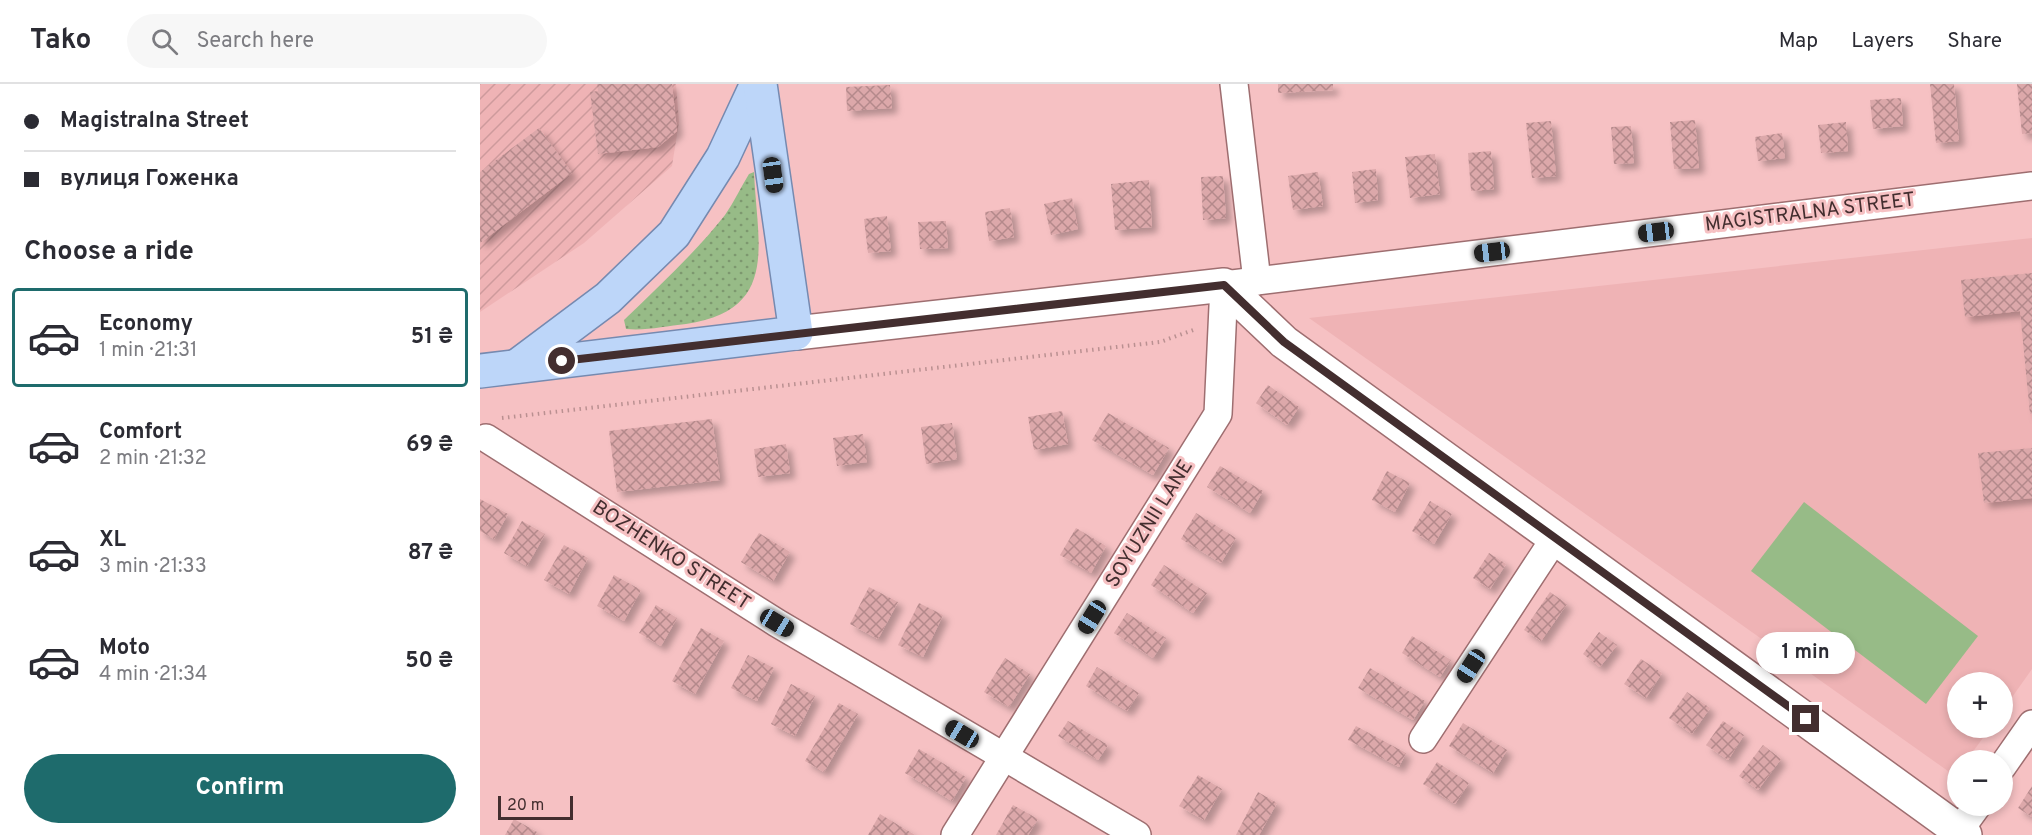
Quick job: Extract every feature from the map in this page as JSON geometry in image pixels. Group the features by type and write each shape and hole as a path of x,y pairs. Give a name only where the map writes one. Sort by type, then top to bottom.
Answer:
{"main road":[{"path":"759,84 796,333"},
{"path":"516,367 608,298 674,234 723,157 759,84"},
{"name":"MAGISTRALNA STREET","path":"480,371 796,333"}],"street":[{"path":"1234,84 1257,281"},
{"name":"MAGISTRALNA STREET","path":"796,333 1224,285 2032,186"},
{"path":"1224,285 1284,342 1964,827"},
{"name":"SOYUZNII LANE","path":"955,835 1218,414 1224,285"},
{"name":"BOZHENKO STREET","path":"489,428 777,623 1003,759 1137,835"},
{"path":"1423,739 1556,538"},
{"path":"2013,751 2032,724"}],"path":[{"path":"489,428 1160,342 1222,320"}],"shaded area":[{"path":"480,84 676,84 679,122 672,166 584,243 480,312"},
{"path":"2032,238 2032,669 2013,696 2013,672 1947,672 1947,738 1983,738 1974,750 1947,750 1947,770 1309,318"}],"green space":[{"path":"754,172 759,248 750,289 737,304 716,316 686,324 648,329 626,329 624,320 701,243 725,215 749,174"},
{"path":"1804,502 1978,636 1950,672 1947,672 1947,677 1926,704 1751,571"}],"building":[{"path":"597,84 672,84 677,131 658,147 598,154 590,92 598,91"},
{"path":"1278,84 1333,84 1333,90 1278,93"},
{"path":"1930,84 1954,84 1959,141 1936,143"},
{"path":"2017,84 2032,84 2032,133 2022,134"},
{"path":"890,85 892,108 847,111 846,87"},
{"path":"1901,98 1903,126 1873,129 1870,100"},
{"path":"1695,120 1699,168 1674,169 1670,122"},
{"path":"1551,121 1556,176 1532,178 1526,123"},
{"path":"1846,122 1848,151 1821,153 1818,125"},
{"path":"1631,126 1634,163 1614,164 1611,127"},
{"path":"539,128 572,173 480,243 480,172"},
{"path":"1782,133 1785,158 1758,161 1755,137"},
{"path":"1491,151 1494,189 1471,191 1468,153"},
{"path":"1435,154 1440,194 1410,198 1405,157"},
{"path":"1376,169 1378,200 1355,203 1352,172"},
{"path":"1318,172 1323,206 1293,210 1288,176"},
{"path":"1223,176 1226,218 1203,220 1201,177"},
{"path":"1149,180 1152,227 1115,230 1111,184"},
{"path":"1072,198 1078,229 1051,235 1044,204"},
{"path":"1010,208 1014,237 989,241 985,212"},
{"path":"887,216 891,251 868,253 864,219"},
{"path":"946,221 948,248 920,249 918,222"},
{"path":"2032,273 2032,414 2030,414 2020,311 1965,317 1961,280"},
{"path":"1268,385 1299,407 1287,425 1256,403"},
{"path":"1062,411 1068,444 1034,450 1028,417"},
{"path":"1108,413 1169,448 1153,475 1092,440"},
{"path":"712,419 720,480 617,492 609,431"},
{"path":"952,423 957,459 926,464 921,427"},
{"path":"863,434 867,462 837,466 833,438"},
{"path":"786,444 790,473 758,477 754,449"},
{"path":"2032,448 2032,498 1984,503 1978,453"},
{"path":"1220,466 1263,491 1250,513 1207,487"},
{"path":"1387,471 1410,483 1395,512 1372,500"},
{"path":"480,499 508,514 494,539 480,531"},
{"path":"1430,501 1452,514 1434,544 1412,531"},
{"path":"1196,513 1236,538 1221,563 1181,539"},
{"path":"522,521 545,534 527,566 504,553"},
{"path":"1076,528 1106,546 1091,573 1060,555"},
{"path":"759,533 790,552 773,581 741,562"},
{"path":"564,545 588,558 569,594 544,580"},
{"path":"1489,553 1506,564 1490,589 1473,578"},
{"path":"1164,565 1207,593 1193,613 1151,585"},
{"path":"614,575 641,590 624,621 597,606"},
{"path":"869,587 898,602 878,639 850,624"},
{"path":"1550,592 1567,604 1541,641 1524,630"},
{"path":"919,603 943,615 923,657 898,645"},
{"path":"656,605 677,618 661,646 639,633"},
{"path":"1127,613 1166,638 1153,658 1114,633"},
{"path":"701,628 724,641 695,694 672,681"},
{"path":"1599,632 1617,645 1600,667 1583,654"},
{"path":"1412,636 1451,660 1440,677 1402,653"},
{"path":"748,655 774,668 757,701 731,688"},
{"path":"1005,658 1030,674 1009,707 984,692"},
{"path":"1641,659 1662,673 1646,698 1624,684"},
{"path":"1097,667 1139,693 1127,711 1086,686"},
{"path":"1370,668 1425,701 1413,720 1358,688"},
{"path":"791,684 815,696 795,736 771,724"},
{"path":"1687,692 1710,708 1692,734 1669,718"},
{"path":"839,703 858,714 824,772 805,761"},
{"path":"1068,721 1108,745 1098,760 1058,736"},
{"path":"1723,721 1744,735 1728,760 1706,745"},
{"path":"1463,723 1507,750 1493,773 1449,746"},
{"path":"1356,726 1406,753 1399,767 1348,740"},
{"path":"1763,745 1781,759 1758,790 1739,776"},
{"path":"919,749 966,777 952,801 905,773"},
{"path":"1437,762 1469,783 1455,804 1423,784"},
{"path":"1198,775 1222,789 1204,820 1179,806"},
{"path":"2032,786 2032,817 2018,808"},
{"path":"1258,792 1277,803 1259,835 1236,835"},
{"path":"1013,805 1038,819 1028,835 996,835"},
{"path":"880,814 915,835 868,835"},
{"path":"514,819 537,832 535,835 505,835"}],"route":[{"path":"562,361 1224,285 1284,342 1806,719"}]}
